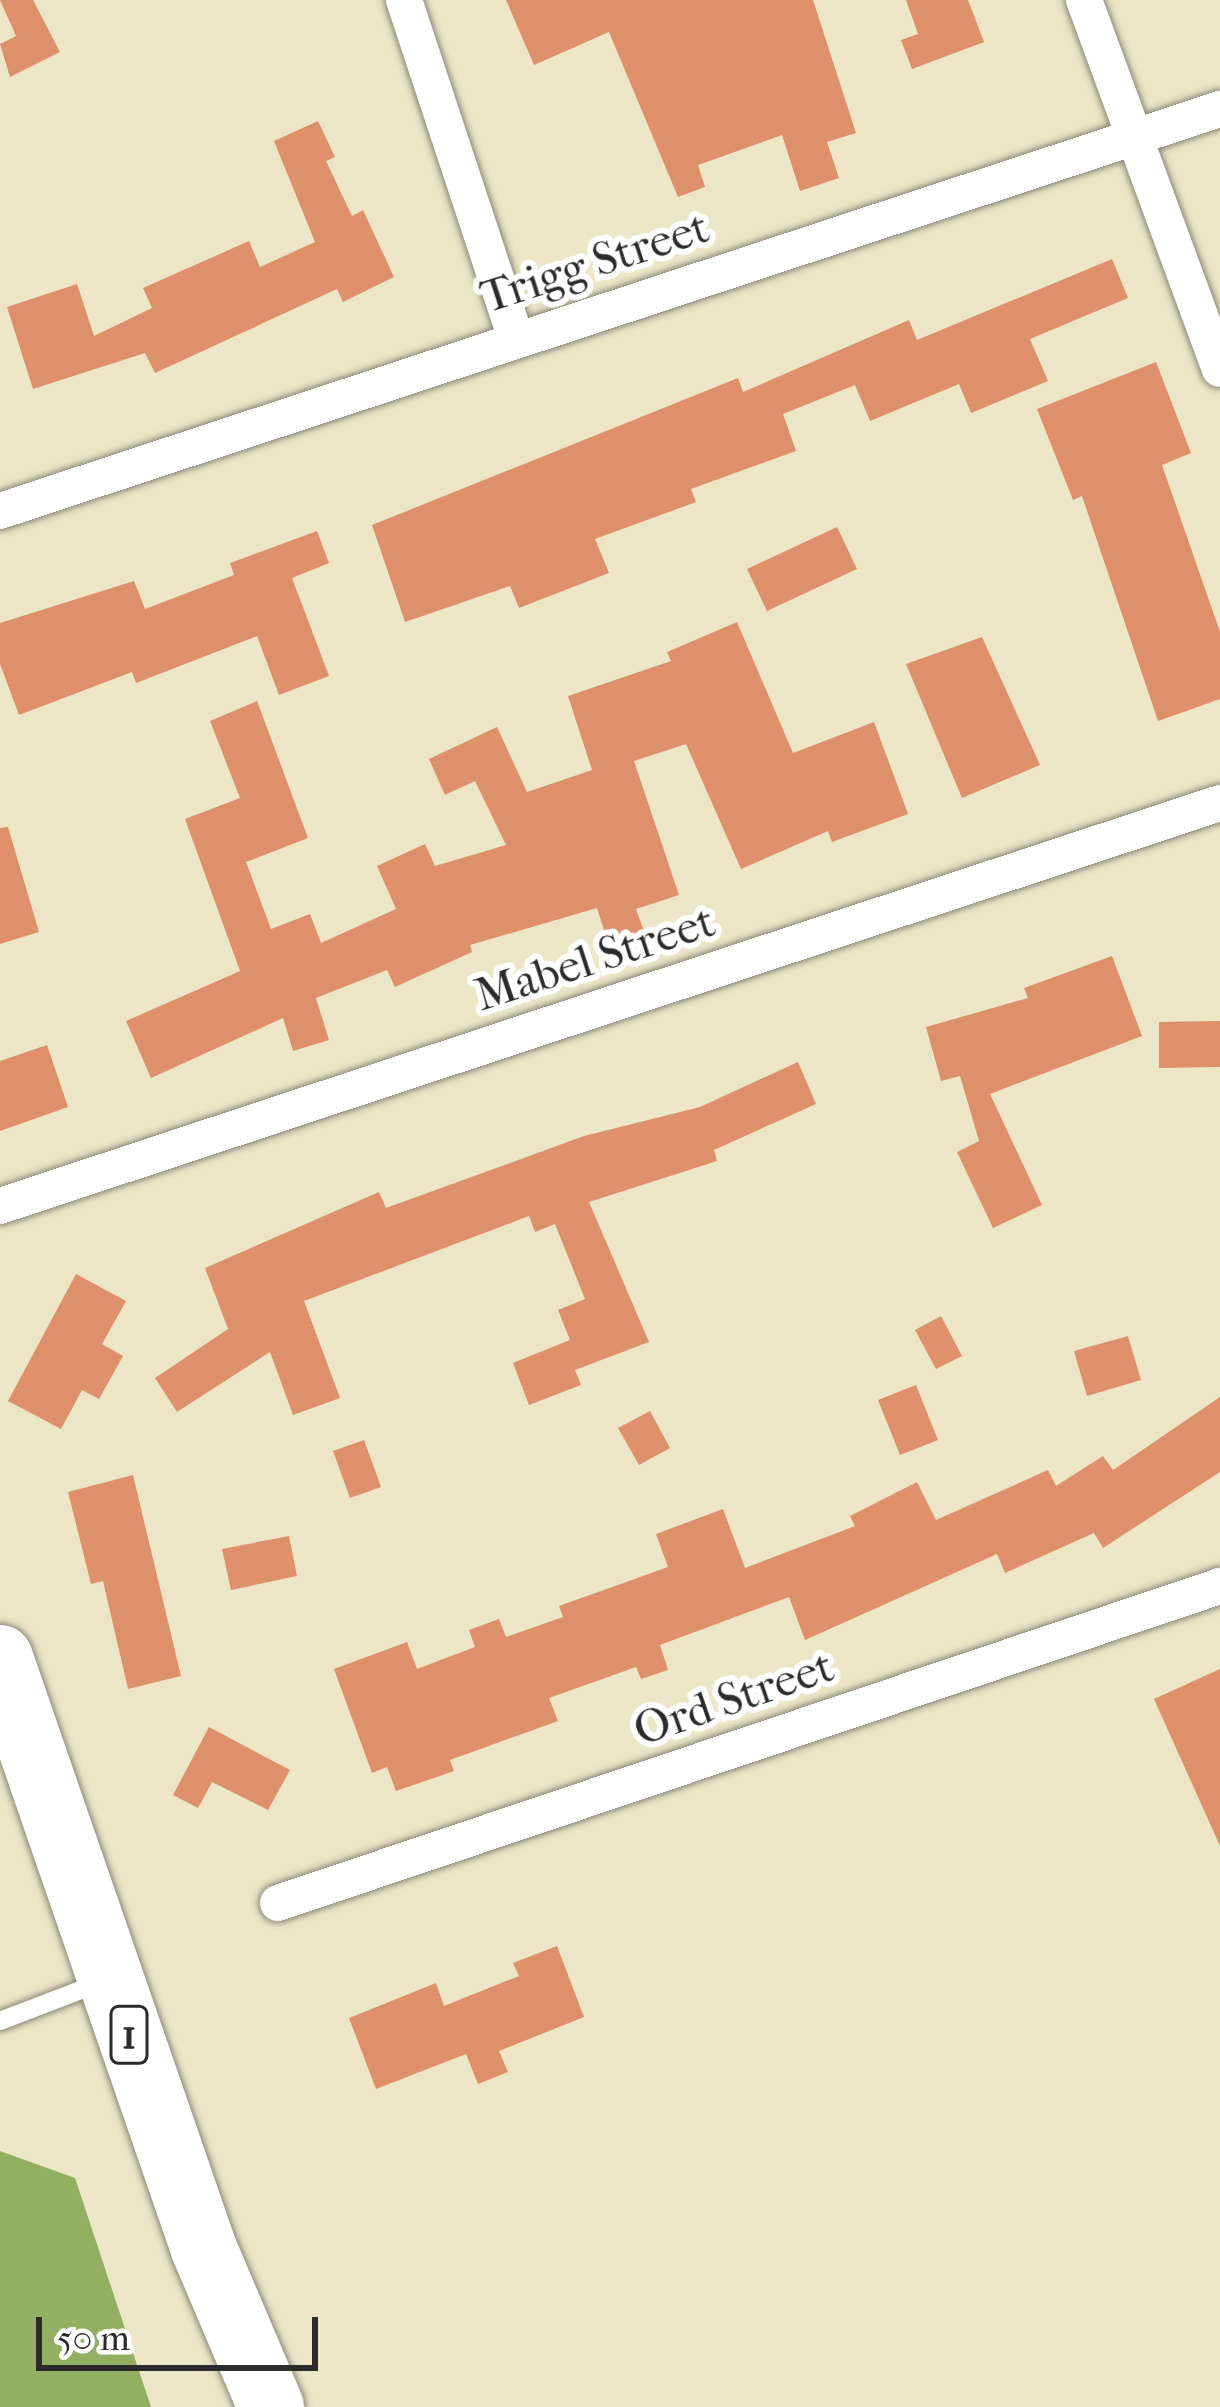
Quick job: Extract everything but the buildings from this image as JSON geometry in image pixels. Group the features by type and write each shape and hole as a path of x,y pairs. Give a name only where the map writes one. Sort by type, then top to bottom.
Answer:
{"highway":[{"name":"1","path":"0,1658 203,2249 271,2407"}],"street":[{"path":"404,0 516,339"},
{"path":"1084,0 1139,135 1220,370"},
{"name":"Trigg Street","path":"0,511 1220,109"},
{"name":"Mabel Street","path":"0,1206 1220,803"},
{"name":"Ord Street","path":"278,1903 1220,1586"}],"lane":[{"path":"0,2021 110,1979"}],"green space":[{"path":"0,2151 75,2178 151,2407 0,2407"}]}
